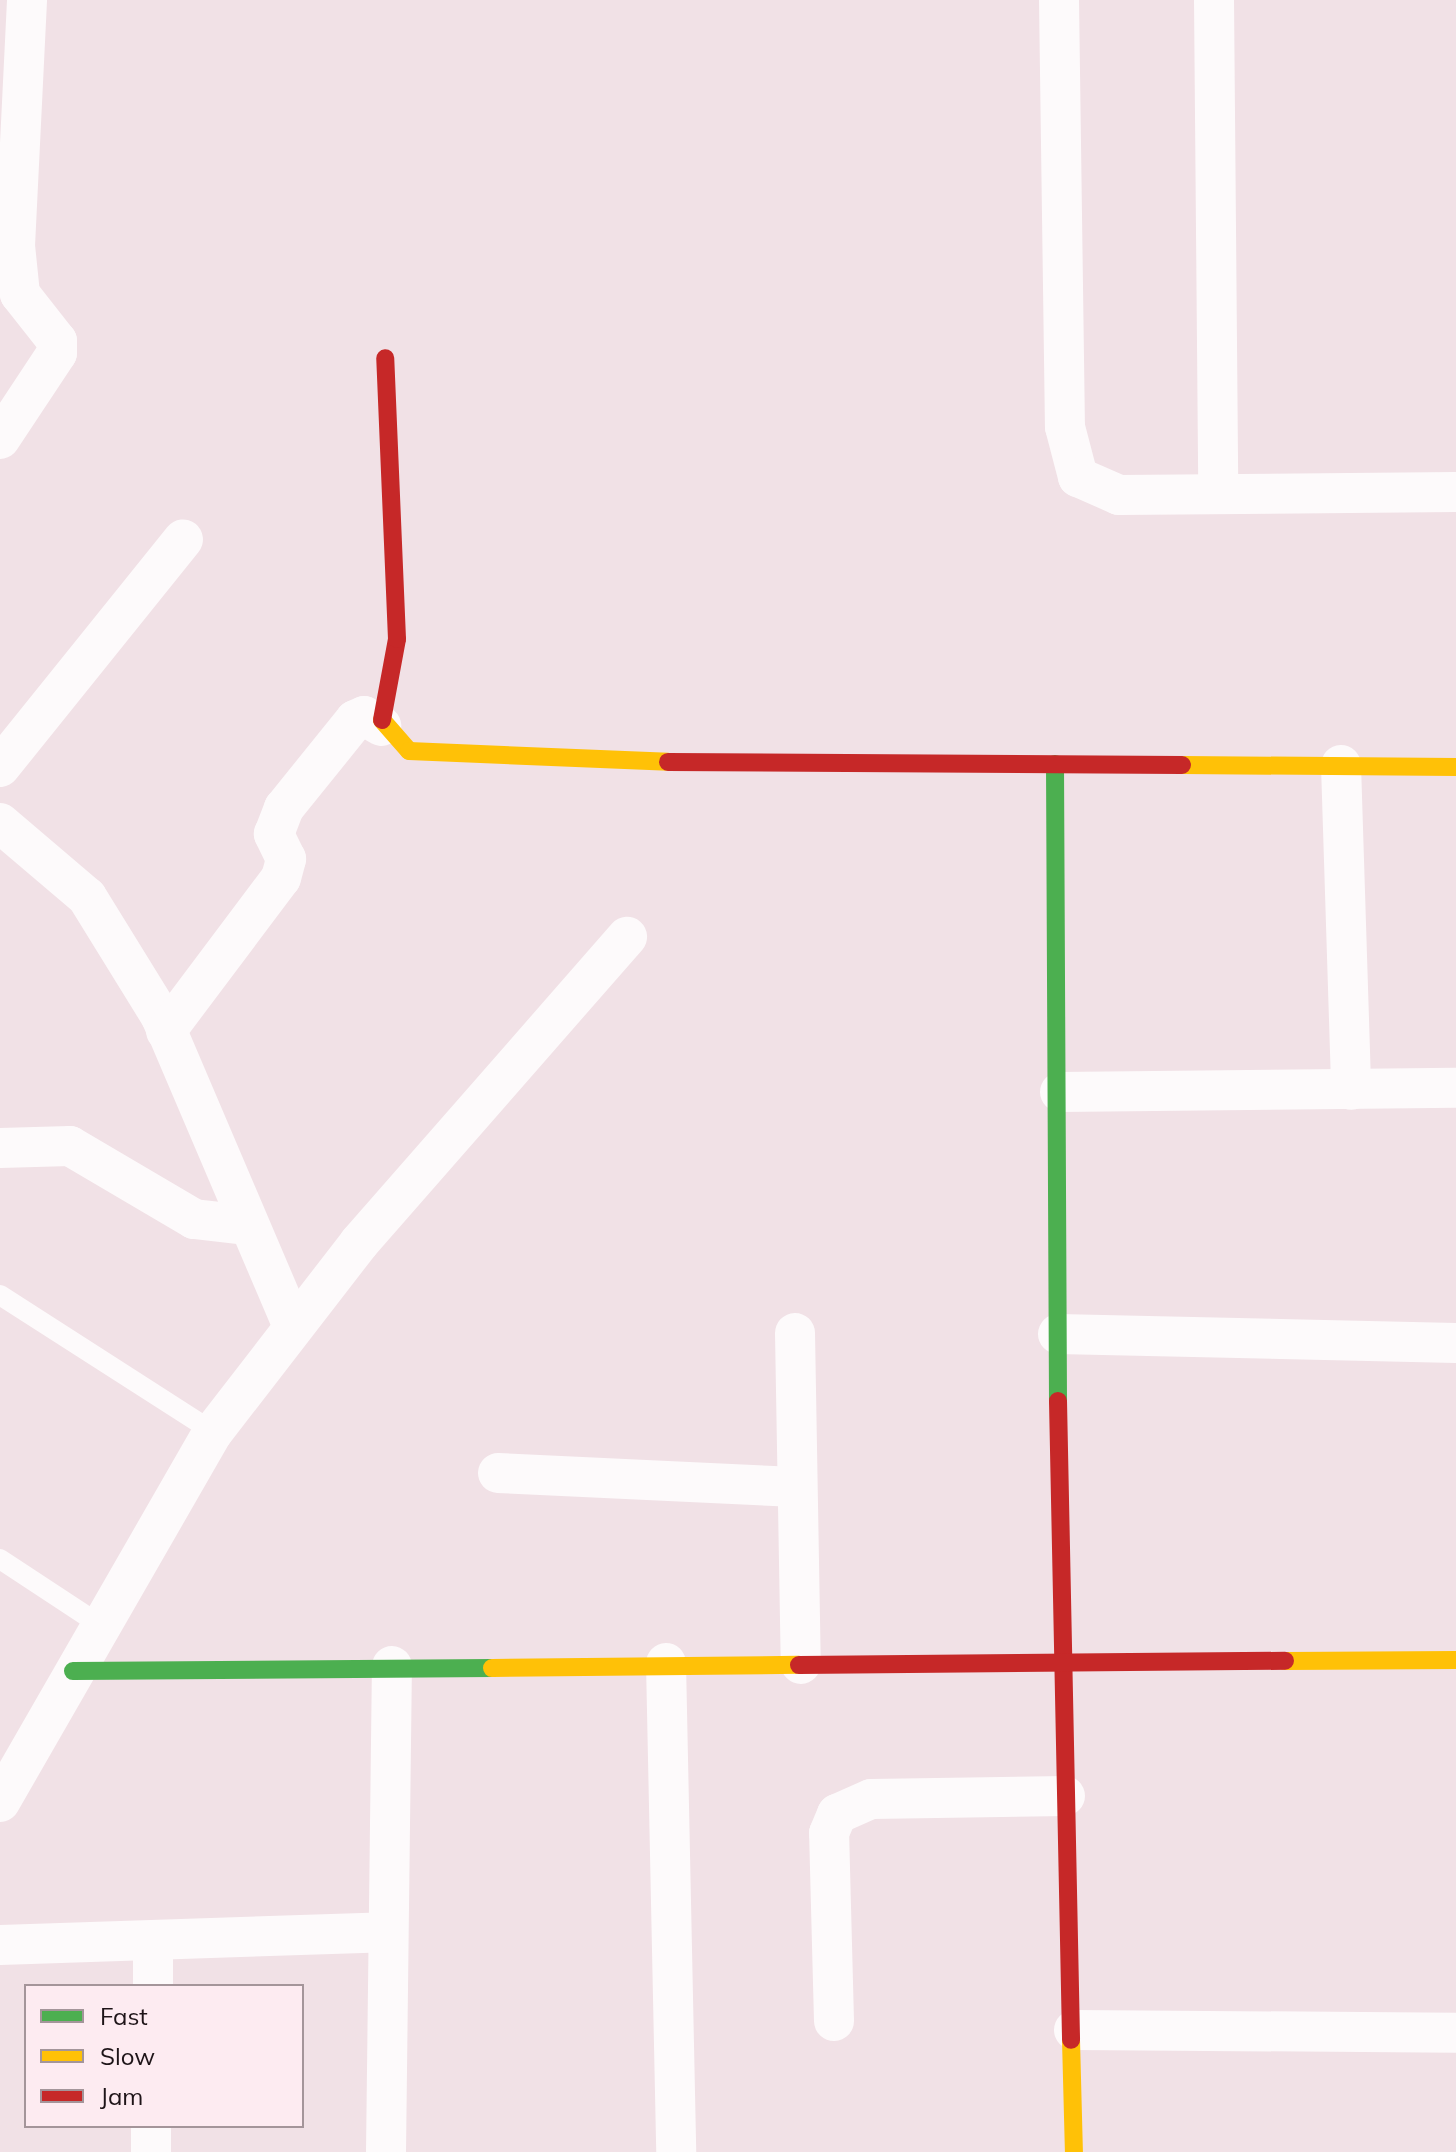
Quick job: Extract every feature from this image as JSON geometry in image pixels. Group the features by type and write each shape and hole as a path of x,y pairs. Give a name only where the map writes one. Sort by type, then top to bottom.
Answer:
{"street":[{"path":"0,439 57,353 50,330 20,294 15,246 27,0"},
{"path":"1059,0 1066,451 1078,477 1119,495 1456,492"},
{"path":"1214,0 1218,493"},
{"path":"381,726 397,639 385,358"},
{"path":"0,767 183,539"},
{"path":"166,1031 281,878 286,859 274,834 284,808 355,720 364,716 381,726 409,751 432,757 1456,767"},
{"path":"1055,764 1060,1092 1059,1664 1074,2030 1074,2152"},
{"path":"1341,765 1351,1090"},
{"path":"0,823 87,897 166,1031 246,1225 293,1326"},
{"path":"0,1802 213,1432 293,1326 627,937"},
{"path":"1060,1092 1456,1088"},
{"path":"0,1148 70,1146 194,1219 246,1225"},
{"path":"795,1333 801,1664"},
{"path":"1058,1334 1456,1343"},
{"path":"498,1473 797,1487"},
{"path":"73,1671 666,1663 1059,1664 1456,1660"},
{"path":"666,1663 676,2152"},
{"path":"386,2152 386,1932 392,1666"},
{"path":"834,2021 829,1833 837,1814 871,1799 1065,1796"},
{"path":"0,1945 153,1944 386,1932"},
{"path":"153,1944 153,1984"},
{"path":"1074,2030 1456,2033"},
{"path":"151,2128 151,2152"}],"lane":[{"path":"0,1295 213,1432"},
{"path":"0,1559 103,1627"}],"traffic: fast":[{"path":"1055,764 1058,1401"},
{"path":"73,1671 492,1668"}],"traffic: slow":[{"path":"382,720 409,751 668,762"},
{"path":"1182,765 1456,767"},
{"path":"1285,1661 1456,1660"},
{"path":"492,1668 799,1665"},
{"path":"1071,2040 1074,2152"}],"traffic: jam":[{"path":"382,720 397,639 385,358"},
{"path":"668,762 1182,765"},
{"path":"1058,1401 1071,2040"},
{"path":"799,1665 1285,1661"}]}
